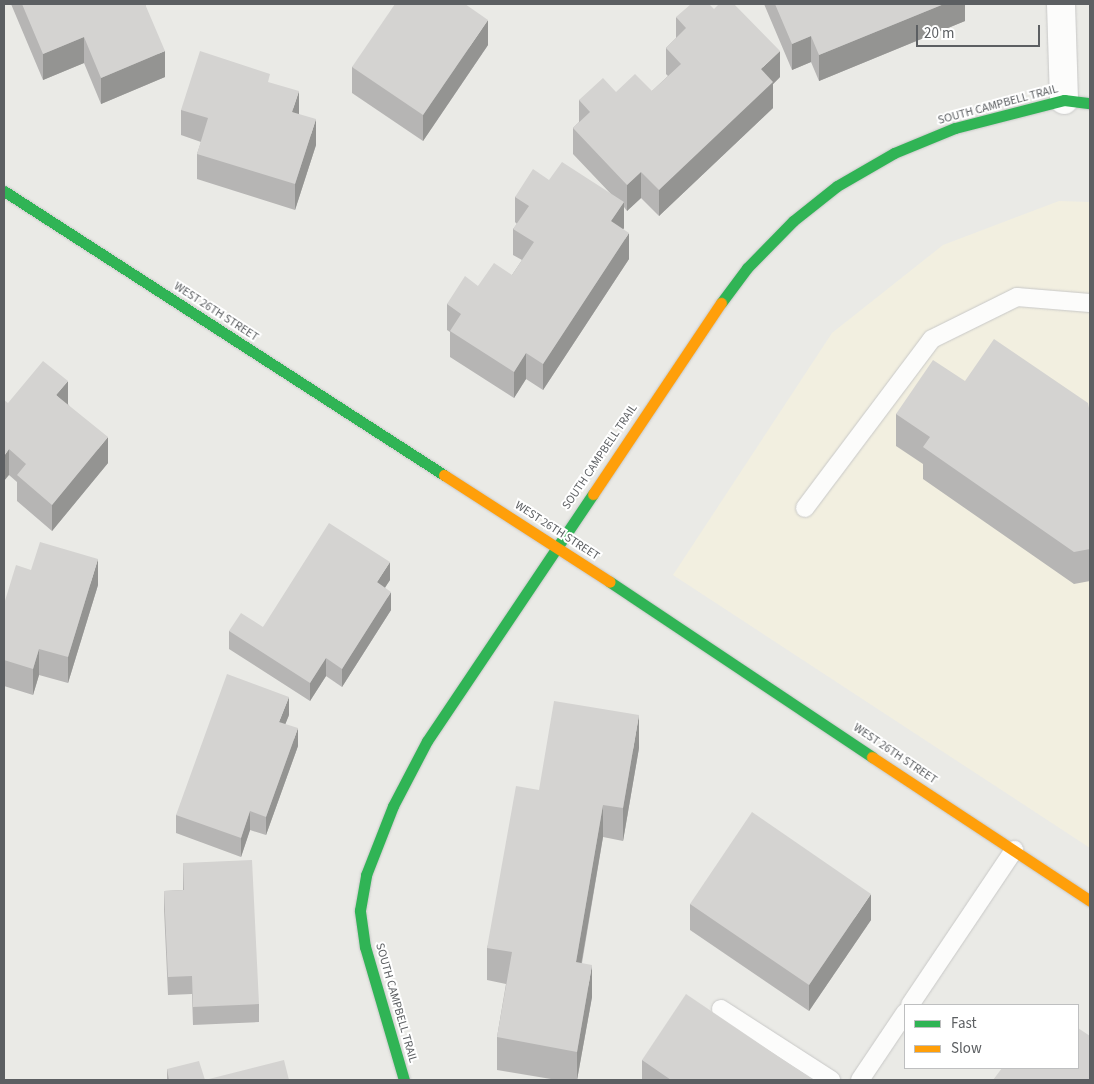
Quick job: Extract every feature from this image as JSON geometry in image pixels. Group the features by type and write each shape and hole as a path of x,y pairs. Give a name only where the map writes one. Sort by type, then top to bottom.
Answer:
{"street":[{"path":"1060,4 1064,100"},
{"name":"SOUTH CAMPBELL TRAIL","path":"404,1080 365,947 360,910 366,875 393,806 427,741 706,324 747,268 793,221 837,186 894,153 955,128 1064,100 1090,103"},
{"name":"WEST 26TH STREET","path":"4,191 556,547 1090,901"}],"lane":[{"path":"805,508 932,340 1017,297 1090,303"},
{"path":"911,1004 1014,850"},
{"path":"721,1009 831,1080"},
{"path":"860,1080 904,1014"}],"shaded area":[{"path":"1059,201 1090,202 1090,848 673,575 832,333 943,245"}],"building":[{"path":"22,4 145,4 165,51 101,78 84,37 43,54"},
{"path":"395,4 465,4 488,20 423,115 352,67"},
{"path":"691,4 709,4 714,9 719,4 734,4 780,51 761,69 773,82 659,190 641,172 627,185 573,128 590,112 579,100 603,78 616,92 635,74 652,91 681,64 666,48 686,28 676,17"},
{"path":"775,4 944,4 819,55 811,36 792,44"},
{"path":"200,51 270,74 268,82 299,91 292,112 316,119 295,184 197,154 208,118 181,110"},
{"path":"562,162 624,202 611,221 629,233 543,364 526,353 514,372 450,331 461,314 447,304 465,276 478,286 494,263 512,275 534,242 513,229 529,206 515,197 533,169 549,180"},
{"path":"994,339 1088,403 1090,413 1090,549 1074,552 923,447 930,437 896,414 933,360 965,381"},
{"path":"43,361 68,381 56,395 108,437 52,505 17,475 26,464 9,449 4,456 4,400 8,403"},
{"path":"329,523 390,562 377,582 391,592 342,669 326,658 310,683 229,631 241,613 263,627"},
{"path":"40,542 98,559 68,657 39,649 33,669 4,660 4,604 16,565 31,570"},
{"path":"227,674 289,697 279,722 298,728 266,817 250,811 241,838 176,815"},
{"path":"554,701 639,715 623,808 603,805 576,962 592,965 577,1052 497,1037 512,952 487,948 516,786 539,790"},
{"path":"752,812 871,894 809,985 690,904"},
{"path":"252,860 259,1004 193,1007 192,976 168,977 164,891 184,890 183,863"},
{"path":"686,994 813,1080 671,1080 642,1060"},
{"path":"1079,1029 1090,1036 1090,1080 993,1080 1001,1069 1079,1069"},
{"path":"284,1060 289,1080 205,1080"},
{"path":"199,1061 205,1080 169,1080 167,1069"}],"traffic: fast":[{"path":"721,303 747,268 793,221 837,186 894,153 955,128 1064,100 1090,103"},
{"path":"4,191 444,475"},
{"path":"404,1080 365,947 360,910 366,875 393,806 427,741 593,494"},
{"path":"610,582 872,757"}],"traffic: slow":[{"path":"593,494 721,303"},
{"path":"444,475 610,582"},
{"path":"872,757 1090,901"}]}
